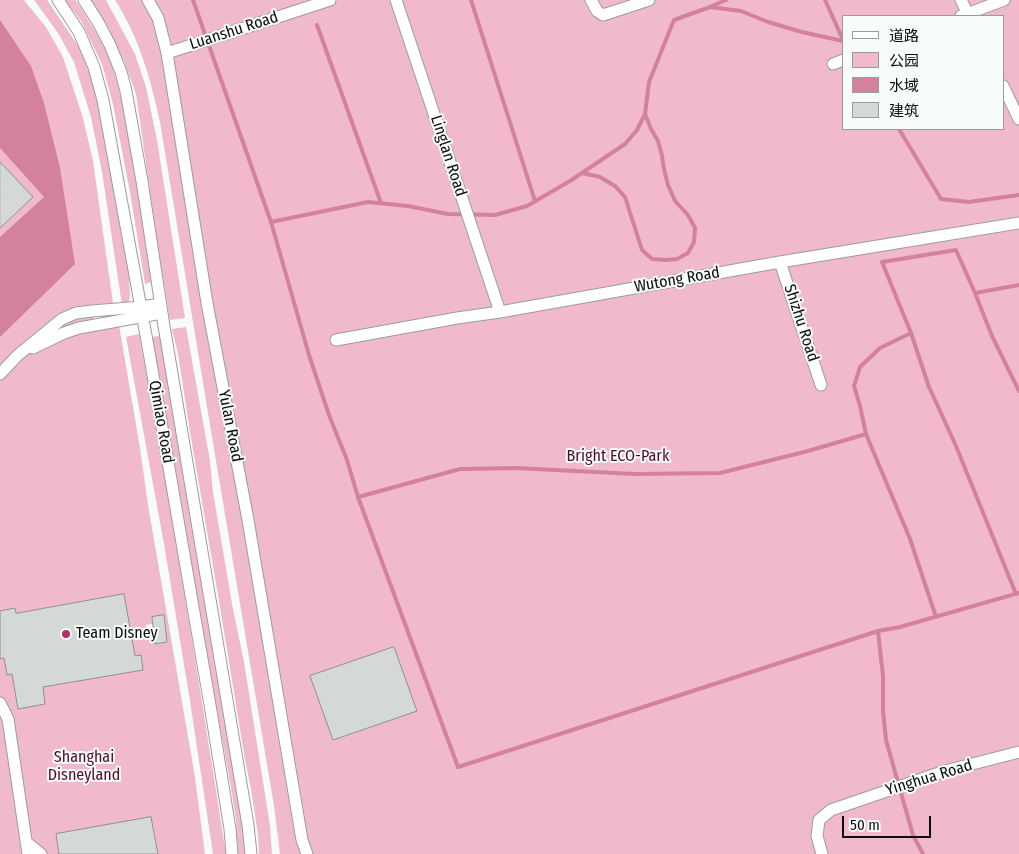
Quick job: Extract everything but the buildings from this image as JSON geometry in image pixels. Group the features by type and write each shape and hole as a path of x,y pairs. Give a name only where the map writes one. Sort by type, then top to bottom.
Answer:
{"street":[{"name":"Qimiao Road","path":"58,0 79,32 94,67 104,100 213,720 229,822 232,854"},
{"name":"Qimiao Road","path":"84,0 110,45 126,90 251,854"},
{"name":"Yulan Road","path":"148,0 158,18 167,53 207,303 246,510 301,831 307,854"},
{"name":"Luanshu Road","path":"167,53 330,0"},
{"name":"Linglan Road","path":"396,0 500,312"},
{"path":"591,0 597,11 603,15 649,0"},
{"path":"961,0 966,15 1004,0"},
{"path":"1004,88 1019,119"},
{"name":"Wutong Road","path":"336,340 780,262 1019,223"},
{"name":"Shizhu Road","path":"780,262 821,385"},
{"path":"0,374 18,355 62,319 76,313 106,309 142,312 161,309"},
{"path":"0,703 8,719 28,854"},
{"name":"Yinghua Road","path":"822,854 817,836 820,820 831,810 945,771 1019,752"},
{"path":"26,842 40,854"}],"green space":[{"name":"Shanghai Disneyland","path":"0,0 24,0 46,27 63,57 83,118 93,161 113,303 91,305 96,331 119,325 195,777 205,854 0,854","holes":["164,616 167,642 155,644 153,630 147,631 146,625 153,624 152,617"]},
{"path":"34,0 47,0 79,47 97,92 118,192 129,278 129,301 122,305 102,172 91,117 74,62 58,33"},
{"path":"65,0 75,0 92,25 109,58 121,96 152,282 145,284 113,104 102,64 81,21"},
{"path":"91,0 106,0 135,54 146,87 157,140 185,318 170,320 136,94 124,61 107,25"},
{"name":"Bright ECO-Park","path":"115,0 1019,0 1019,854 280,854 274,806 160,122 153,90 131,29"},
{"path":"186,327 210,461 213,492 232,604 244,662 270,826 272,854 259,854 251,789 178,354 172,329"},
{"path":"139,334 226,854 213,854 164,544 126,337"},
{"path":"160,336 244,832 246,854 238,854 231,788 151,337"}],"water":[{"path":"0,20 31,66 44,103 60,168 75,264 0,337 0,237 44,197 0,148"}],"waterway":[{"path":"193,0 271,222 309,355 329,415 347,460 358,497 460,469 516,468 635,474 720,473 866,434 854,386 860,367 880,348 911,333 882,262 956,250 975,293 1019,285"},
{"path":"471,0 535,201"},
{"path":"712,6 726,0"},
{"path":"825,0 842,38"},
{"path":"271,222 368,202 408,206 448,214 495,215 527,206 570,181 625,144 637,130 645,114 649,82 674,20 710,7 741,11 768,22 842,41"},
{"path":"317,25 381,203"},
{"path":"582,173 600,177 615,186 625,197 642,250 652,259 677,259 688,253 694,242 695,228 688,215 675,201 668,185 658,141 645,114"},
{"path":"900,130 941,199 969,202 1019,195"},
{"path":"975,293 992,336 1019,391"},
{"path":"911,333 929,387 956,446 1016,594"},
{"path":"866,434 910,539 936,617"},
{"path":"358,497 458,767 878,631 900,627 1019,593"},
{"path":"878,631 883,676 883,711 886,740 913,835 923,854"}],"place":[{"name":"Team Disney","path":"66,634"}]}
